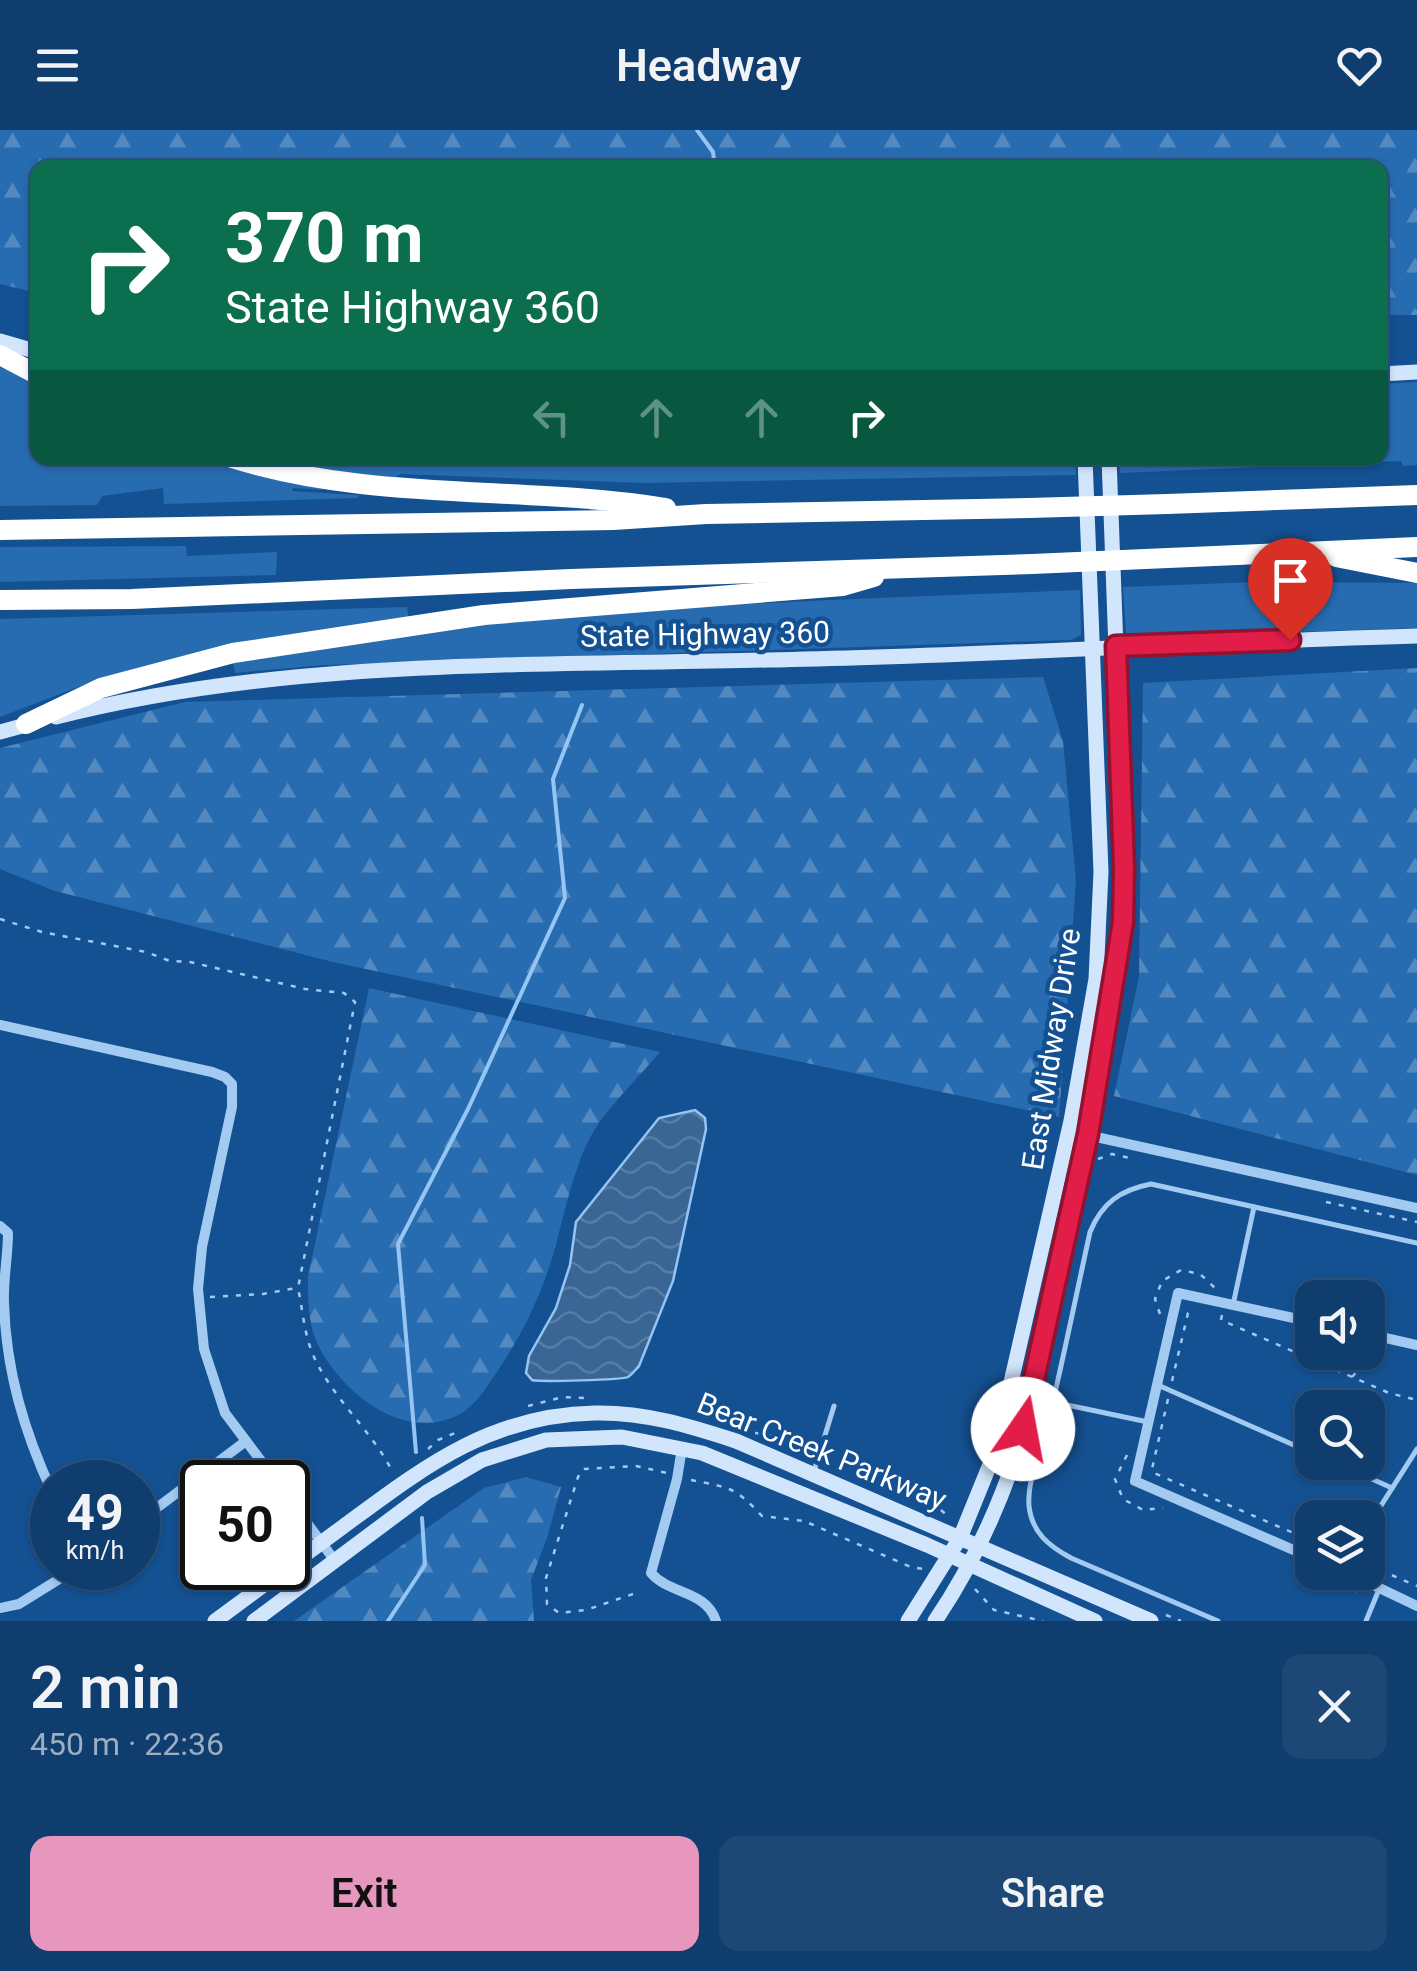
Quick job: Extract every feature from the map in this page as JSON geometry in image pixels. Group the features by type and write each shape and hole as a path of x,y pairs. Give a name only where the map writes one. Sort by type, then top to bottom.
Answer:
{"highway":[{"path":"0,354 30,371"},
{"path":"260,465 361,484 610,499 706,514"},
{"path":"1340,496 1417,485"},
{"path":"0,530 613,520 706,514 1417,495"},
{"path":"0,600 150,599 1417,547"},
{"path":"1307,550 1417,573"},
{"path":"26,724 101,688 232,654 484,615 843,586 904,568"}],"main road":[{"path":"0,341 30,350"},
{"path":"1388,374 1417,372"},
{"name":"East Midway Drive","path":"908,1621 960,1538 996,1452 1069,1131 1096,979 1101,872 1084,465"},
{"name":"East Midway Drive","path":"935,1621 979,1547 1003,1496 1018,1450 1088,1134 1125,899 1109,465"},
{"name":"State Highway 360","path":"0,732 111,703 205,687 338,673 1417,636"},
{"name":"Bear Creek Parkway","path":"215,1621 430,1462 492,1433 558,1416 613,1413 674,1420 736,1441 979,1547 1157,1617"},
{"name":"Bear Creek Parkway","path":"254,1621 427,1492 482,1460 546,1440 581,1437 622,1437 702,1453 1095,1621"}],"street":[{"path":"0,1026 212,1072 232,1084 232,1107 202,1247 198,1297 204,1350 226,1413 260,1460"},
{"path":"1069,1131 1417,1208"},
{"path":"1,1226 8,1233 4,1302 13,1382 20,1414 39,1460"},
{"path":"1295,1317 1234,1299 1178,1292 1134,1481 1295,1551"},
{"path":"1385,1338 1417,1345"},
{"path":"0,1386 13,1382"},
{"path":"160,1506 246,1441"},
{"path":"682,1448 678,1479 651,1573 658,1581 702,1601 712,1610 716,1621"},
{"path":"310,1527 335,1561"},
{"path":"0,1608 18,1604 41,1590"},
{"path":"1384,1590 1417,1606"}],"lane":[{"path":"1218,1621 1048,1546 1034,1526 1029,1506 1030,1484 1097,1214 1111,1199 1131,1188 1151,1184 1417,1243"},
{"path":"1234,1299 1254,1207"},
{"path":"1158,1385 1295,1445"},
{"path":"1053,1402 1149,1422"},
{"path":"813,1474 834,1406"},
{"path":"1384,1500 1417,1449"},
{"path":"1374,1480 1392,1488"},
{"path":"1366,1621 1379,1590"}],"path":[{"path":"0,919 170,961 286,982 305,990 344,993 355,1002 298,1288 302,1318 320,1368 394,1472 381,1482"},
{"path":"1094,1161 1112,1154 1139,1158"},
{"path":"1316,1197 1417,1222"},
{"path":"1162,1318 1155,1299 1162,1281 1181,1270 1200,1274 1234,1299"},
{"path":"198,1297 298,1288"},
{"path":"1222,1314 1220,1320 1388,1393 1417,1400"},
{"path":"1352,1377 1356,1370"},
{"path":"1133,1450 1122,1459 1116,1479 1122,1499 1143,1510 1161,1507"},
{"path":"633,1594 586,1610 559,1613 547,1604 546,1578 584,1469 636,1466 668,1474"},
{"path":"688,1480 732,1488 762,1516 804,1521 911,1567 920,1570 930,1566"},
{"path":"1385,1572 1417,1586"},
{"path":"974,1587 994,1610 1043,1621"},
{"path":"1352,1590 1375,1600"},
{"path":"1157,1617 1180,1621"}],"green space":[{"path":"0,130 1417,130 1417,315 1388,315 1388,160 30,160 30,291 0,284"},
{"path":"0,367 30,380 30,465 232,465 325,486 323,490 292,491 359,495 164,504 163,488 102,496 97,505 0,506"},
{"path":"1417,382 1417,465 1388,462 1388,384"},
{"path":"296,465 1075,465 1076,475 644,483 400,474 396,477"},
{"path":"1119,465 1307,465 1120,473"},
{"path":"186,546 187,556 277,552 276,575 0,582 0,547"},
{"path":"1257,582 1417,583 1417,628 1143,637 1126,634 1123,587"},
{"path":"1080,590 1081,635 1071,640 324,665 235,673 233,663 421,633 602,613"},
{"path":"407,607 409,620 158,664 81,686 0,717 0,619"},
{"path":"1417,668 1417,1175 1114,1096 1139,977 1143,683"},
{"path":"1043,677 1063,741 1076,881 1059,1117 333,962 55,891 0,869 0,748 185,702"},
{"path":"369,988 660,1052 606,1114 585,1147 547,1274 513,1347 475,1402 460,1414 439,1422 397,1418 359,1396 329,1363 310,1320 308,1277"},
{"path":"526,1477 561,1487 531,1580 534,1621 294,1621 484,1488"}],"water":[{"path":"695,1110 705,1118 706,1129 673,1281 639,1366 622,1378 532,1380 526,1373 529,1356 556,1308 570,1265 576,1222 659,1118"}],"waterway":[{"path":"697,130 713,152 714,160"},
{"path":"416,1452 398,1244 468,1109 565,898 553,779 582,705"},
{"path":"388,1621 425,1565 422,1518"}],"route":[{"path":"1023,1429 1088,1134 1123,922 1116,646 1290,640"}]}
